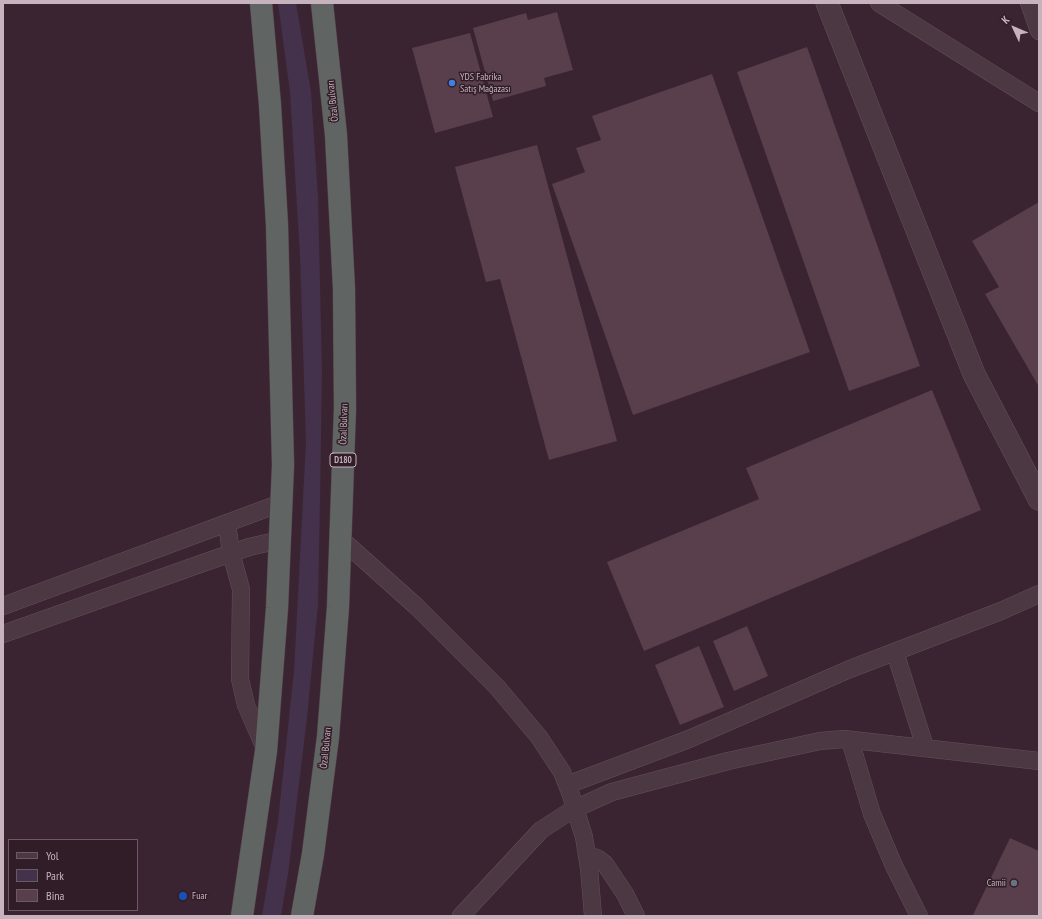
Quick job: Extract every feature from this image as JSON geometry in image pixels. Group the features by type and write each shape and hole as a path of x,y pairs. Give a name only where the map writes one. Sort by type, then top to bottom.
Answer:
{"highway":[{"path":"242,916 266,751 277,608 283,465 277,225 270,104 261,3"},
{"name":"Özal Bulvarı","path":"302,916 313,854 328,737 338,607 345,408 344,289 336,135 322,3"}],"street":[{"path":"827,3 974,374 1039,499"},
{"path":"879,3 1039,103"},
{"path":"1029,3 1039,31"},
{"path":"3,606 281,503"},
{"path":"227,523 231,553 241,589 240,679 246,705 266,751"},
{"path":"341,539 417,607 497,687 539,737 562,772 584,837 592,902 592,916"},
{"path":"3,634 231,553 280,540"},
{"path":"567,785 689,739 850,669 1001,611 1039,594"},
{"path":"895,652 925,747"},
{"path":"850,740 872,814 894,866 919,916"},
{"path":"461,916 529,841 541,830 575,809 612,792 728,761 820,741 850,740 925,747 1039,761"},
{"path":"587,855 596,858 605,864 625,894 636,916"}],"green space":[{"path":"278,3 296,3 311,92 318,197 322,371 320,501 318,604 307,718 288,874 281,916 262,916 278,821 294,671 306,442 300,256 290,92"}],"building":[{"path":"557,12 573,70 544,78 546,86 493,101 473,28 526,13 528,20"},
{"name":"YDS Fabrika Satış Mağazası","path":"470,33 493,117 435,133 412,48"},
{"path":"807,47 920,366 849,391 737,72"},
{"path":"712,74 810,352 633,415 552,184 585,172 576,148 601,140 592,116"},
{"path":"537,145 617,441 549,460 500,279 486,282 455,167"},
{"path":"1039,202 1039,387 985,294 999,287 972,241"},
{"path":"932,390 981,510 644,651 607,562 759,499 746,468"},
{"path":"747,626 768,676 734,691 713,641"},
{"path":"699,646 724,707 680,725 655,665"},
{"name":"Camii","path":"1010,838 1039,851 1039,916 975,916 973,915"}],"place":[{"name":"YDS Fabrika Satış Mağazası","path":"452,83"},
{"name":"Camii","path":"1014,883"},
{"name":"Fuar","path":"183,896"}]}
